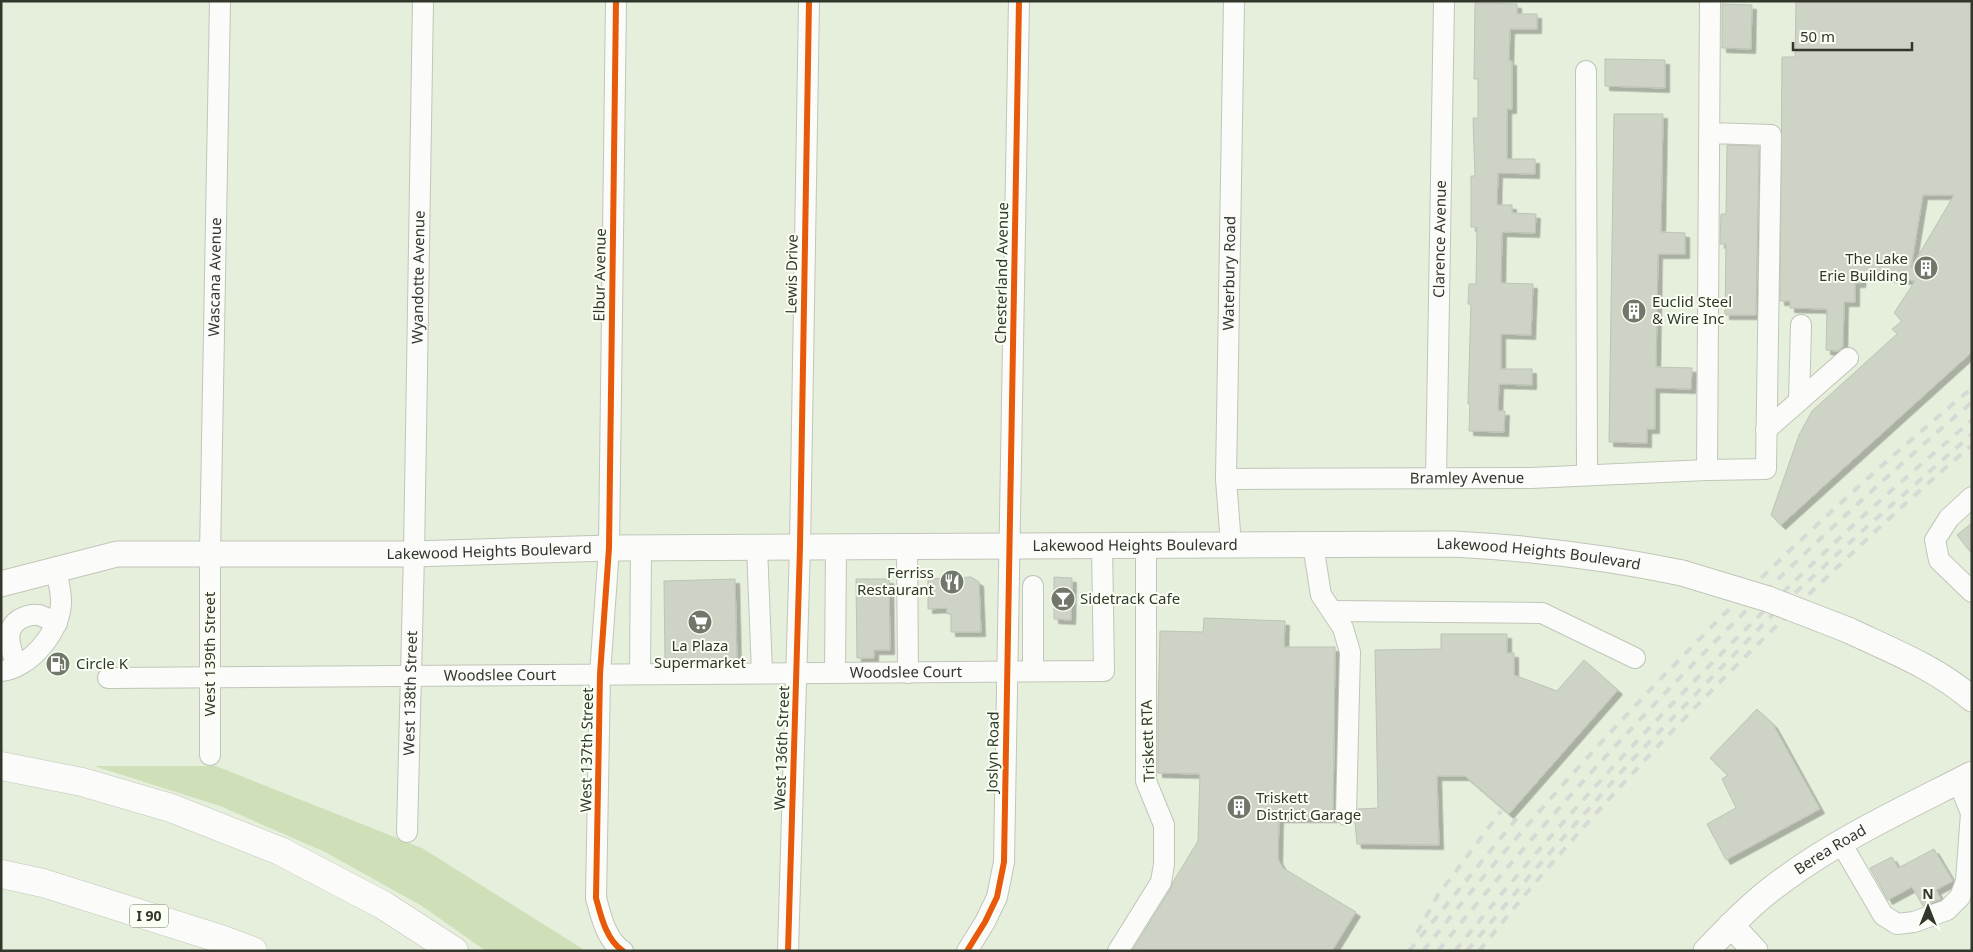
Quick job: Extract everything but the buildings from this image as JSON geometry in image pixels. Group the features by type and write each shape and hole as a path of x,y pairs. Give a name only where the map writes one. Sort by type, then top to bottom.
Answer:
{"highway":[{"path":"1,766 82,782 171,808 280,851 384,905 454,951"},
{"name":"I 90","path":"1,874 43,883 254,951"}],"main road":[{"name":"Lakewood Heights Boulevard","path":"1,584 117,554 414,554 609,548 1231,544 1453,544 1512,547 1575,554 1682,573 1768,598 1848,630 1935,674 1963,691 1972,699"},
{"name":"Berea Road","path":"1706,951 1731,925 1781,881 1841,843 1965,778"},
{"path":"1731,925 1756,951"}],"street":[{"name":"Wascana Avenue","path":"210,554 220,1"},
{"name":"Wyandotte Avenue","path":"414,554 424,1"},
{"name":"Elbur Avenue","path":"609,548 616,1"},
{"name":"Lewis Drive","path":"800,547 809,1"},
{"name":"Chesterland Avenue","path":"1009,546 1019,1"},
{"name":"Waterbury Road","path":"1231,544 1226,480 1234,1"},
{"name":"Clarence Avenue","path":"1436,478 1444,1"},
{"path":"1707,470 1710,1"},
{"path":"1586,71 1587,476"},
{"path":"1710,133 1771,135 1766,430"},
{"path":"1799,401 1801,325"},
{"path":"1766,430 1848,358"},
{"name":"Bramley Avenue","path":"1226,480 1531,478 1766,469 1766,430"},
{"path":"1972,497 1949,518 1935,540 1939,560 1972,592"},
{"path":"1313,544 1322,595 1343,628 1350,652 1346,815"},
{"name":"Joslyn Road","path":"966,951 985,922 997,897 1004,862 1009,546"},
{"name":"Woodslee Court","path":"108,678 1104,671 1102,546"},
{"name":"Triskett RTA","path":"1118,951 1161,882 1164,864 1164,825 1146,781 1146,546"},
{"path":"757,547 762,673"},
{"name":"West 136th Street","path":"788,951 800,547"},
{"path":"835,673 836,547"},
{"path":"907,547 908,673"},
{"name":"West 137th Street","path":"609,548 600,674 596,898 603,924 620,949"},
{"path":"640,674 641,548"},
{"name":"West 139th Street","path":"210,554 210,755"},
{"name":"West 138th Street","path":"407,832 414,554"},
{"path":"56,570 62,601 57,623 42,647 23,663 9,668 10,632 14,623 26,616 37,615 57,623"},
{"path":"1033,586 1033,672"},
{"path":"1332,611 1542,613 1635,658"},
{"path":"1841,843 1883,915 1897,924 1914,922 1947,910 1960,897 1966,882 1971,814 1965,778"}],"green space":[{"path":"94,766 216,766 422,848 586,951 486,951 422,906 325,852 220,806"}],"railway":[{"path":"1423,951 1549,800 1683,656 1824,518 1972,388"},
{"path":"1438,951 1562,805 1693,664 1829,530 1972,402"},
{"path":"1455,951 1547,841 1642,735 1793,582 1892,490 1972,420"},
{"path":"1467,951 1532,873 1631,761 1780,607 1972,434"},
{"path":"1479,951 1555,859 1676,727 1802,601 1928,483 1972,445"},
{"path":"1417,933 1438,895 1501,811"},
{"path":"1409,951 1517,818"}],"cycle path":[{"path":"616,1 609,548 600,674 596,898 608,934 612,941 623,951"},
{"path":"788,951 800,547 809,1"},
{"path":"967,951 985,922 997,897 1004,862 1019,1"}],"place":[{"name":"The Lake Erie Building","path":"1926,268"},
{"name":"Euclid Steel & Wire Inc","path":"1634,311"},
{"name":"Ferriss Restaurant","path":"952,582"},
{"name":"Sidetrack Cafe","path":"1063,599"},
{"name":"La Plaza Supermarket","path":"700,622"},
{"name":"Circle K","path":"58,664"},
{"name":"Triskett District Garage","path":"1239,807"}]}
